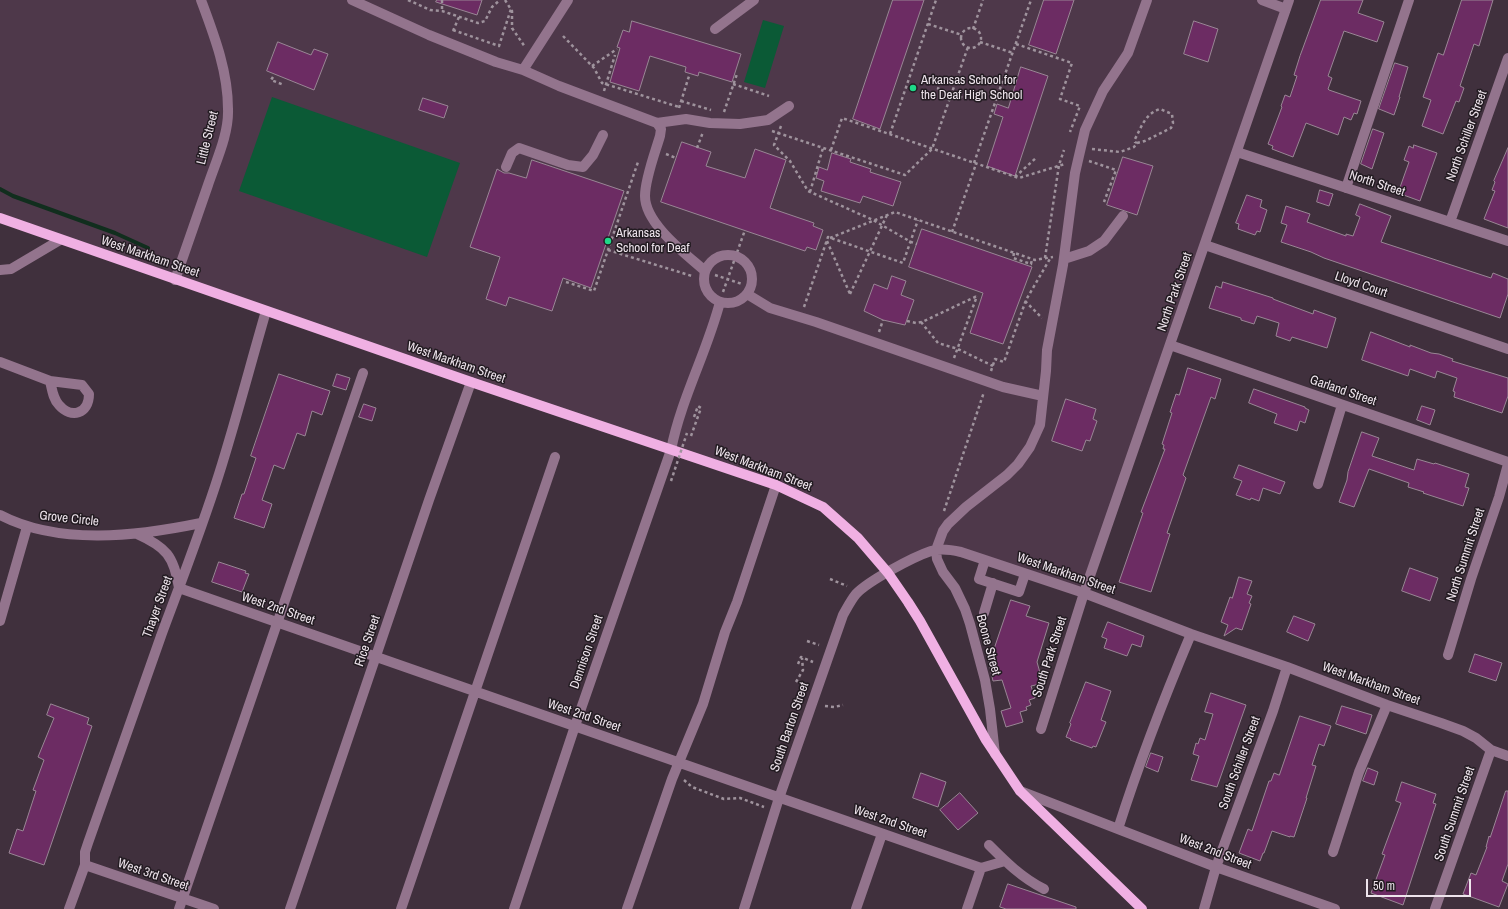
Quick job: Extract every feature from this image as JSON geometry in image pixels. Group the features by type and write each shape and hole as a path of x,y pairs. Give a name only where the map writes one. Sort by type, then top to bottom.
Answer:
{"main road":[{"name":"West Markham Street","path":"0,218 471,382 776,485 823,507 858,538 888,573"},
{"name":"Boone Street","path":"888,573 920,621 995,754 1020,791 1142,909"}],"street":[{"name":"Little Street","path":"175,280 217,159 228,119 226,82 215,37 201,0"},
{"path":"352,0 496,62 522,70 559,86 657,122 686,119 710,123 740,124 768,120 789,106"},
{"path":"522,70 568,0"},
{"path":"715,29 754,0"},
{"path":"936,550 943,531 948,524 966,506 1007,475 1018,464 1030,447 1040,425 1047,350 1060,258 1081,147 1088,124 1103,91 1128,53 1147,0"},
{"path":"1262,0 1288,4"},
{"path":"1346,188 1409,0"},
{"name":"North Park Street","path":"1084,593 1288,4"},
{"name":"North Schiller Street","path":"1450,222 1508,58"},
{"path":"657,122 661,129 645,196 646,203 650,216 659,228 704,275"},
{"path":"506,167 512,153 519,148 568,165 583,167 593,155 603,135"},
{"name":"North Street","path":"1237,152 1508,241"},
{"path":"1060,258 1089,252 1104,241 1122,216"},
{"path":"0,270 11,269 60,240"},
{"name":"Lloyd Court","path":"1205,245 1508,349"},
{"path":"728,255 742,260 750,271 752,277 749,290 741,299 727,303 720,302 708,293 705,287 704,275 708,265 721,256 728,255"},
{"path":"749,290 770,308 816,322 1003,387 1043,396"},
{"name":"Dennison Street","path":"514,909 575,726 671,450 679,420 714,325 720,302"},
{"name":"Thayer Street","path":"69,909 85,865 85,852 88,843 219,475 235,424 266,311"},
{"name":"Garland Street","path":"1170,345 1508,463"},
{"path":"0,362 50,381"},
{"path":"179,909 363,373"},
{"name":"Rice Street","path":"290,909 471,382"},
{"path":"1318,484 1342,405"},
{"path":"401,909 555,457"},
{"name":"North Summit Street","path":"1448,655 1471,579 1499,497 1508,463"},
{"path":"627,909 658,817 703,704 776,485"},
{"name":"Grove Circle","path":"0,515 27,526 62,534 100,536 137,534 201,523"},
{"path":"0,620 27,526"},
{"name":"Grove Circle","path":"137,534 155,543 166,552 171,560 177,576 179,588"},
{"name":"West Markham Street","path":"888,573 920,556 936,550 953,550 1084,593 1191,634 1463,731 1476,738 1491,750 1508,756"},
{"name":"Boone Street","path":"936,550 937,560 955,588 970,624 985,680 995,754"},
{"path":"985,560 979,579 1019,592 1025,574"},
{"name":"South Barton Street","path":"744,909 779,798 843,615 856,594 865,586 888,573"},
{"path":"984,613 993,583"},
{"name":"West 2nd Street","path":"179,588 575,726 677,767 779,798 981,868"},
{"name":"South Park Street","path":"1041,729 1084,593"},
{"path":"1118,829 1131,789 1191,634"},
{"name":"South Schiller Street","path":"1204,909 1216,867 1273,711 1287,667"},
{"path":"1332,852 1359,772 1387,705"},
{"name":"South Summit Street","path":"1435,909 1491,750"},
{"name":"West 2nd Street","path":"1020,791 1314,905 1335,909"},
{"path":"856,909 882,834"},
{"path":"989,845 1022,876 1044,889"},
{"path":"970,908 981,868 1006,861"},
{"name":"West 3rd Street","path":"85,865 214,909"}],"path":[{"path":"408,0 430,10 442,11 478,23 485,21 492,6 500,0"},
{"path":"442,0 442,11"},
{"path":"505,0 512,11 512,28 532,56"},
{"path":"890,134 936,0"},
{"path":"974,29 983,0"},
{"path":"952,232 1031,0"},
{"path":"453,30 498,46 511,8"},
{"path":"448,42 459,17"},
{"path":"928,24 962,35"},
{"path":"974,29 979,32 980,42 975,47 968,47 962,41 962,35 965,30 974,29"},
{"path":"563,36 592,66 602,82 679,107"},
{"path":"980,42 1013,53"},
{"path":"1016,44 1072,63 1060,99 1080,106 1070,132"},
{"path":"737,74 735,82 732,84 723,114 905,175 932,149 968,47"},
{"path":"592,66 617,49"},
{"path":"605,88 616,55"},
{"path":"689,76 681,101 716,112"},
{"path":"273,77 271,80 284,85"},
{"path":"732,84 769,96"},
{"path":"936,88 966,98"},
{"path":"1081,147 1101,151 1120,152 1134,147 1137,143 1145,141 1171,128 1173,123 1172,114 1160,109 1148,115 1135,139 1135,142 1137,143"},
{"path":"831,150 842,118 1019,178 1059,165 1078,162"},
{"path":"781,125 774,145 790,161 808,191 873,220 916,244"},
{"path":"697,148 700,140"},
{"path":"810,192 824,148"},
{"path":"1045,258 1059,165 1064,150"},
{"path":"670,156 676,158"},
{"path":"1015,177 1037,157"},
{"path":"1091,161 1116,170 1104,202"},
{"path":"566,282 594,291 638,162"},
{"path":"806,302 828,237 830,238 895,212 1032,259 1060,258"},
{"path":"827,241 850,294 887,215"},
{"path":"830,238 903,262 918,220"},
{"path":"720,302 744,230"},
{"path":"608,250 704,275 728,279 749,290"},
{"path":"1014,253 1013,258 1031,264 1032,259"},
{"path":"991,373 995,359 1004,362 1025,301 1051,258"},
{"path":"907,321 916,323 921,322 977,296 954,358"},
{"path":"1025,301 1040,316"},
{"path":"880,330 883,320"},
{"path":"921,322 938,343 958,349 993,366"},
{"path":"943,515 985,388"},
{"path":"691,436 701,408 698,406"},
{"path":"671,481 688,433"},
{"path":"830,579 848,586"},
{"path":"807,641 818,645"},
{"path":"798,664 801,657 802,658"},
{"path":"802,658 813,662"},
{"path":"796,682 802,670 802,658"},
{"path":"825,706 834,707 843,705"},
{"path":"677,767 692,787 724,799 740,798 766,808"}],"shaded area":[{"path":"0,0 1289,0 1084,593 936,550 888,573 858,538 796,493 0,218"}],"green space":[{"path":"763,20 784,26 765,88 744,82"},
{"path":"272,97 460,163 427,257 239,191"}],"building":[{"path":"437,0 482,0 477,15 436,2"},
{"path":"893,0 924,0 880,129 853,119"},
{"path":"1044,0 1074,0 1056,54 1029,45"},
{"path":"1321,0 1363,0 1358,13 1384,22 1377,42 1344,31 1328,76 1332,78 1328,89 1329,90 1361,101 1357,114 1354,113 1351,120 1344,117 1338,135 1306,123 1293,157 1272,149 1273,146 1268,144 1285,95 1290,97 1297,76 1294,75 1300,56"},
{"path":"1462,0 1493,0 1479,46 1474,44 1460,86 1464,88 1459,102 1456,101 1443,134 1422,126 1431,100 1423,97 1438,53 1443,55"},
{"path":"632,21 741,54 732,82 699,72 698,76 685,72 686,67 650,56 639,91 610,82 620,48 617,47 623,30 629,32"},
{"path":"1194,21 1218,29 1208,62 1184,54"},
{"path":"278,42 311,55 314,49 328,54 314,90 267,71"},
{"path":"1395,63 1408,67 1394,115 1379,109"},
{"path":"1021,67 1048,76 1015,176 987,166 1003,117 994,114 997,104 1008,108"},
{"path":"423,98 448,106 444,118 419,110"},
{"path":"1373,129 1384,133 1372,169 1361,164"},
{"path":"682,142 711,152 706,166 745,178 755,149 786,160 770,208 814,223 813,226 823,230 816,250 807,247 805,251 661,202"},
{"path":"1414,145 1437,153 1420,201 1398,193 1409,162 1404,160 1409,146 1413,148"},
{"path":"1508,148 1508,228 1484,219 1495,191 1492,190 1494,181"},
{"path":"832,153 851,159 850,162 871,169 870,172 901,182 893,206 863,196 860,203 821,191 824,181 816,178 819,167 827,170"},
{"path":"1123,157 1153,166 1137,215 1107,205"},
{"path":"532,160 624,191 591,288 563,278 552,311 509,297 506,306 486,299 500,257 470,247 497,169 504,173 526,178"},
{"path":"1320,190 1333,194 1329,206 1317,202"},
{"path":"1247,195 1262,200 1260,207 1267,210 1260,232 1257,231 1255,235 1238,229 1239,224 1236,223"},
{"path":"1360,204 1391,216 1381,242 1491,278 1493,273 1508,279 1508,294 1500,318 1281,242 1287,225 1281,223 1286,206 1310,214 1307,222 1346,236 1346,234 1353,236 1360,217 1356,215"},
{"path":"922,229 1032,267 1003,344 970,333 983,293 909,267"},
{"path":"892,276 906,281 901,295 914,300 905,325 883,320 864,311 874,284 887,289"},
{"path":"1223,282 1273,298 1313,314 1314,310 1336,318 1327,348 1292,337 1290,341 1276,336 1279,323 1257,316 1254,324 1241,320 1241,318 1209,308 1216,286 1221,288"},
{"path":"1371,332 1410,347 1410,345 1431,353 1439,354 1453,359 1452,361 1508,378 1508,396 1502,413 1454,397 1455,392 1453,391 1457,378 1437,371 1435,378 1410,369 1408,376 1362,360"},
{"path":"1188,368 1221,379 1215,399 1211,397 1183,475 1186,478 1167,533 1170,534 1151,592 1119,582 1143,513 1141,512 1165,449 1163,449 1164,445 1162,444 1172,413 1170,412 1176,394 1179,395"},
{"path":"279,374 330,391 322,415 312,411 305,436 297,433 284,469 274,465 262,500 272,504 264,528 234,518 256,458 251,456"},
{"path":"337,374 350,378 346,390 333,386"},
{"path":"1254,389 1305,407 1309,410 1305,423 1300,421 1297,431 1274,423 1277,414 1249,403"},
{"path":"1066,399 1096,409 1093,419 1097,421 1090,441 1086,440 1082,451 1052,441"},
{"path":"364,404 376,408 372,421 359,417"},
{"path":"1422,406 1435,410 1430,425 1417,420"},
{"path":"1362,432 1379,438 1372,456 1414,470 1417,459 1469,474 1465,487 1469,488 1463,506 1423,493 1424,492 1408,487 1409,483 1369,469 1354,507 1339,502"},
{"path":"1239,465 1285,482 1280,494 1263,488 1259,501 1251,498 1250,500 1236,495 1242,481 1234,478"},
{"path":"219,562 246,571 245,573 249,574 242,592 212,582"},
{"path":"1410,568 1438,578 1430,601 1402,591"},
{"path":"1239,577 1252,581 1247,594 1252,596 1249,603 1251,604 1242,630 1236,628 1224,636 1228,625 1221,622 1230,597 1232,598"},
{"path":"1011,600 1030,606 1026,616 1049,623 1037,662 1042,680 1039,680 1040,684 1031,686 1035,698 1029,700 1031,705 1026,707 1027,710 1020,712 1023,722 1006,727 1001,711 1011,708 1002,680 993,681 986,650 994,648"},
{"path":"1294,616 1315,624 1308,641 1287,632"},
{"path":"1108,622 1144,636 1141,647 1132,644 1127,656 1104,648 1107,639 1102,637"},
{"path":"1475,654 1502,663 1496,681 1469,672"},
{"path":"1086,682 1111,691 1101,720 1106,722 1096,747 1093,746 1092,748 1070,740 1071,739 1066,737"},
{"path":"1211,693 1246,705 1217,787 1191,780 1199,756 1193,754 1196,743 1198,744 1200,738 1205,740 1213,714 1205,712"},
{"path":"51,704 89,718 87,724 92,726 44,865 9,853 17,829 23,831 36,791 33,790 44,760 38,757 54,718 47,715"},
{"path":"1342,706 1372,715 1366,734 1336,724"},
{"path":"1300,716 1331,726 1324,746 1319,744 1312,765 1316,766 1294,837 1272,831 1260,861 1239,853 1248,829 1252,831 1269,781 1271,781 1274,773 1279,775"},
{"path":"1151,753 1163,757 1158,772 1146,767"},
{"path":"1368,768 1378,772 1374,785 1363,781"},
{"path":"921,773 946,782 938,807 913,798"},
{"path":"1402,782 1436,794 1433,803 1436,804 1403,905 1371,893 1385,855 1382,854 1401,803 1396,801"},
{"path":"1506,791 1508,791 1508,864 1502,881 1508,884 1499,907 1463,894 1471,873 1476,875"},
{"path":"960,793 978,813 958,830 940,810"},
{"path":"1008,884 1076,907 1076,909 1006,909 1000,907"}],"waterway":[{"path":"0,189 13,196 115,233 148,248"}],"place":[{"name":"Arkansas School for the Deaf High School","path":"913,88"},
{"name":"Arkansas School for Deaf","path":"608,241"}]}
